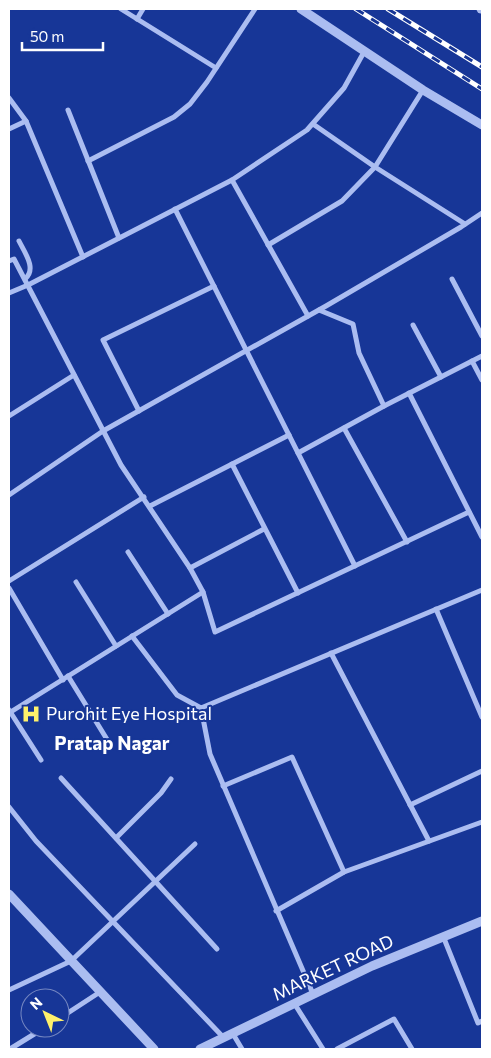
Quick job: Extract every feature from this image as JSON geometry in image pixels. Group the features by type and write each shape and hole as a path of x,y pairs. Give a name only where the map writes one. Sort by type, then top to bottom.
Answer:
{"street":[{"path":"121,9 216,68"},
{"path":"137,19 143,9"},
{"path":"88,161 174,117 190,104 255,9"},
{"path":"301,9 423,90 482,125"},
{"path":"9,293 232,180 307,130 344,88 364,52"},
{"path":"268,245 342,201 375,167 423,90"},
{"path":"9,98 26,122 83,257"},
{"path":"68,110 119,238"},
{"path":"9,129 26,122"},
{"path":"313,124 375,167 465,224"},
{"path":"232,180 308,316"},
{"path":"176,210 355,566"},
{"path":"9,494 103,431 319,310 482,213"},
{"path":"19,241 31,268 30,273 25,279"},
{"path":"9,261 14,259 25,279 121,465 190,568 203,592 214,632 470,512"},
{"path":"452,279 482,336"},
{"path":"139,411 103,340 214,286"},
{"path":"319,310 352,324 359,354 384,406"},
{"path":"413,325 441,377"},
{"path":"298,453 482,356"},
{"path":"472,361 482,380"},
{"path":"9,416 74,375"},
{"path":"409,393 482,537"},
{"path":"344,428 407,542"},
{"path":"150,506 289,435"},
{"path":"232,464 298,593"},
{"path":"9,581 144,498"},
{"path":"190,568 264,529"},
{"path":"128,552 168,614"},
{"path":"76,582 116,646"},
{"path":"9,588 63,680"},
{"path":"201,708 482,590"},
{"path":"41,760 9,712 203,592"},
{"path":"436,609 482,717"},
{"path":"132,636 177,694 201,708 210,754 313,994"},
{"path":"331,653 429,841"},
{"path":"68,676 108,741"},
{"path":"223,786 292,757 344,872"},
{"path":"410,805 482,771"},
{"path":"61,778 217,949"},
{"path":"116,838 170,779"},
{"path":"9,807 36,841 224,1038"},
{"path":"276,911 344,872 482,822"},
{"path":"9,990 71,961 195,844"},
{"path":"9,894 154,1049"},
{"name":"MARKET ROAD","path":"200,1049 372,966 482,921"},
{"path":"444,936 478,1023 482,1022"},
{"path":"70,1012 100,992"},
{"path":"294,1003 323,1049"},
{"path":"337,1049 394,1019 412,1049"},
{"path":"233,1034 242,1049"},
{"path":"10,1049 28,1038"}],"railway":[{"path":"356,9 482,89"},
{"path":"388,9 482,67"}],"place":[{"name":"Purohit Eye Hospital","path":"31,714"}],"district":[{"name":"Pratap Nagar","path":"112,743"}]}
